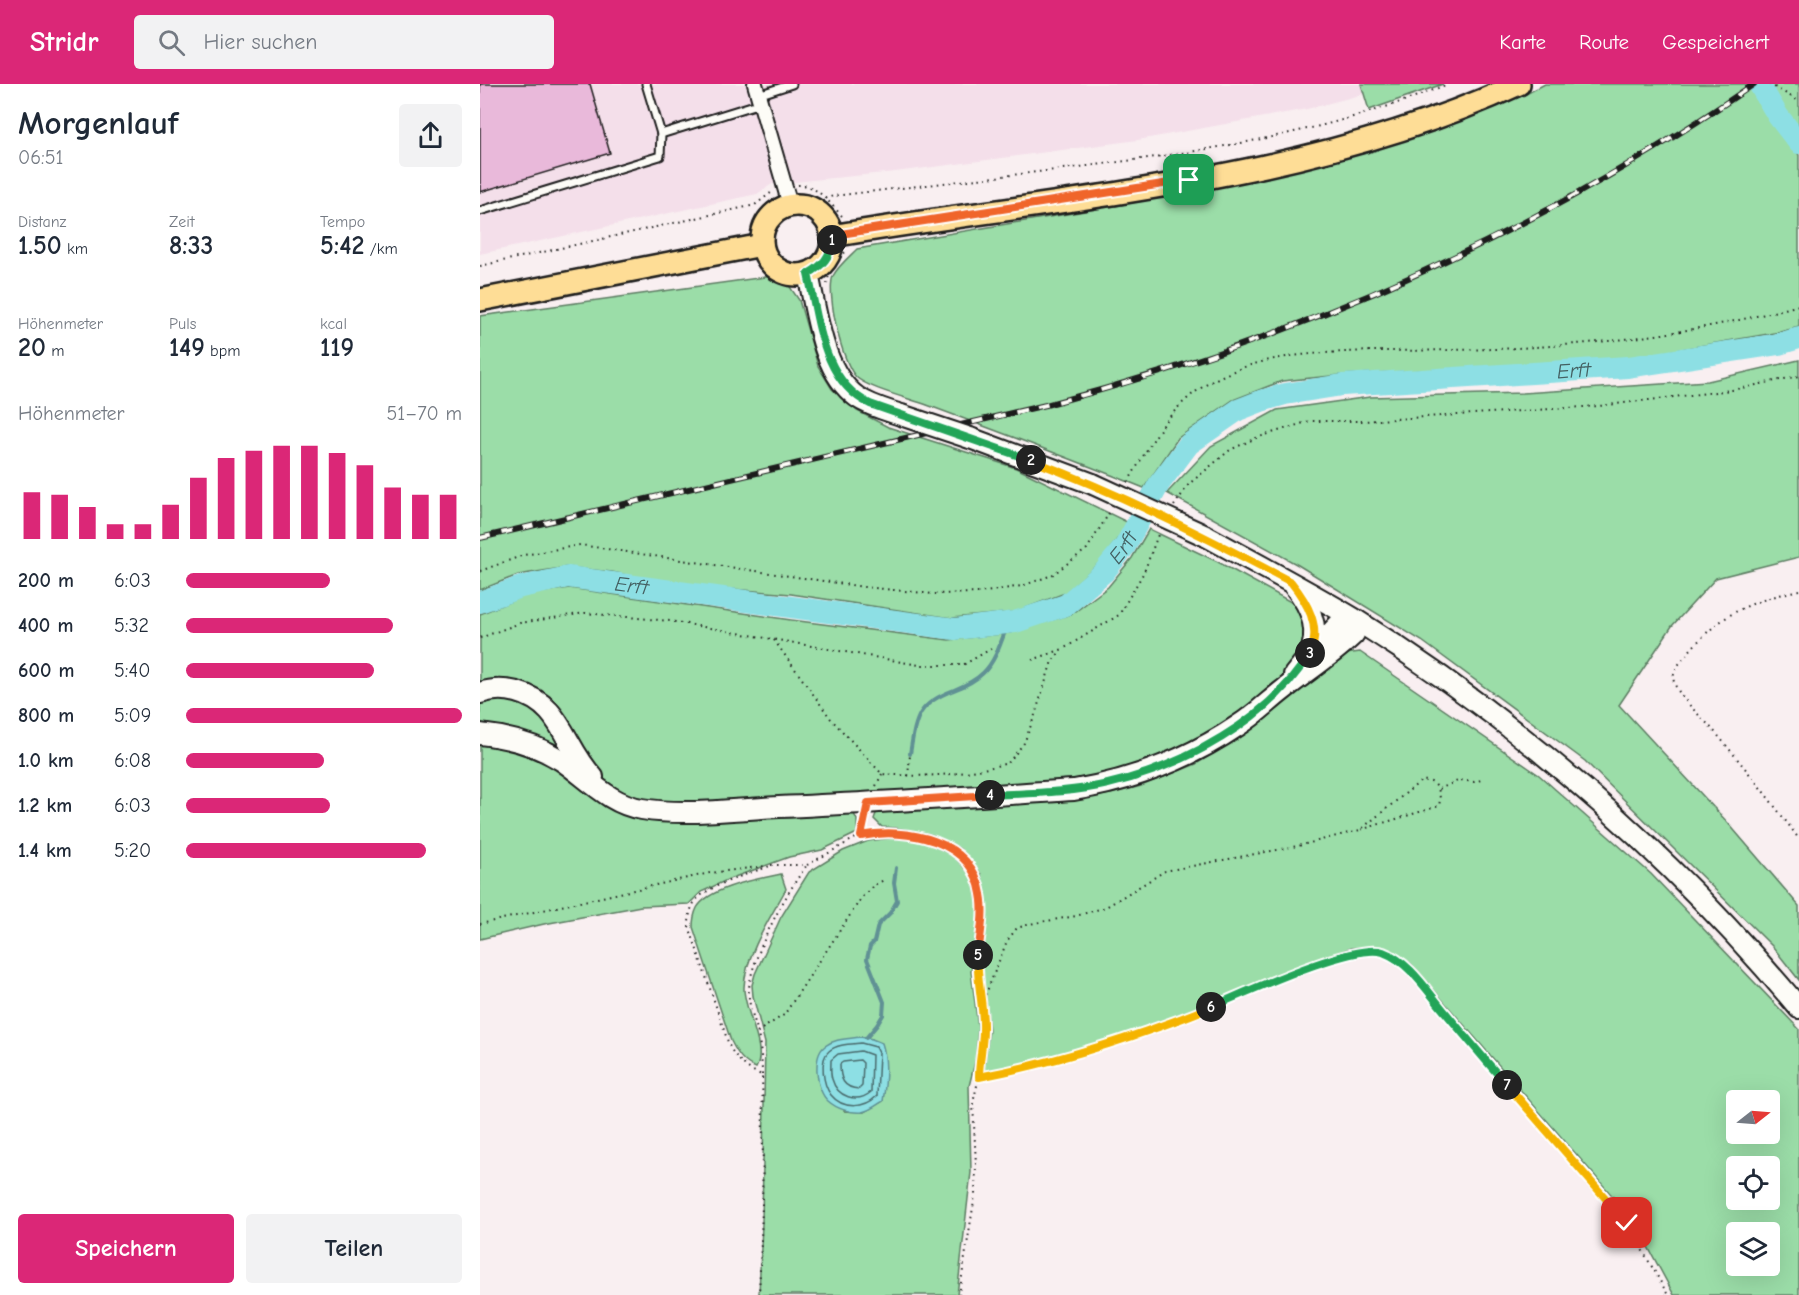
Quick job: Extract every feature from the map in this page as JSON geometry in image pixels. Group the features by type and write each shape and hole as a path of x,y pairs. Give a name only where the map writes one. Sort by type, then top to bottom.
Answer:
{"main road":[{"path":"840,234 827,259 819,268 808,274 790,274 773,266 762,245 762,234 772,215 790,205 813,208 840,234 1114,192 1277,162 1398,130 1519,84"},
{"path":"480,300 762,245"},
{"path":"808,274 825,346 839,379 860,399 1093,484 1206,536 1355,620 1479,705 1578,784 1694,892 1740,940 1799,1008"},
{"path":"1291,582 1304,599 1313,621 1314,640 1308,656"},
{"path":"1281,691 1308,656 1338,624 1355,620"},
{"path":"480,734 515,740 542,749 563,761 594,787 613,798 641,809 674,812 1074,790 1138,776 1189,755 1240,725 1281,691 1329,657 1354,634 1355,620"},
{"path":"480,693 490,690 509,690 528,695 547,707 590,773 613,798"}],"street":[{"path":"758,94 790,205"}],"lane":[{"path":"480,211 660,156 661,134 646,84"},
{"path":"661,134 758,94 792,84"}],"path":[{"path":"827,291 829,273 848,248 840,234 843,218 825,199 833,196 1125,161 1251,142 1331,124 1404,101 1448,84"},
{"path":"1769,84 1799,100"},
{"path":"480,266 755,205"},
{"path":"1127,482 1168,416 1180,403 1217,379 1260,361 1288,355 1315,353 1495,349 1611,341 1705,327 1799,305"},
{"path":"1169,514 1189,484 1230,450 1248,441 1310,421 1363,421 1599,406 1732,390 1799,376"},
{"path":"480,571 524,555 580,546 864,587 934,594 979,593 1022,586 1052,575 1087,549 1116,501"},
{"path":"1032,660 1064,649 1119,615 1144,572 1159,532"},
{"path":"1799,590 1752,603 1723,618 1691,649 1678,665 1673,677 1681,694 1715,732 1799,839"},
{"path":"480,638 520,623 585,613 670,621 919,666 963,664 992,649"},
{"path":"774,639 831,718 882,774 908,776 953,776 1008,764 1024,743 1052,661 1064,649"},
{"path":"908,776 910,755"},
{"path":"1439,789 1460,780 1474,782 1481,780"},
{"path":"981,1006 1007,940 1017,928 1076,916 1106,907 1165,870 1298,846 1360,830 1440,806 1439,789 1432,782 1420,781 1360,830"},
{"path":"861,836 868,803"},
{"path":"480,924 710,873 770,866 807,865 861,836 894,833 930,838 957,852 977,877 983,913 977,973 983,1030 979,1077 973,1103 975,1195 959,1295"},
{"path":"759,1295 763,1202 762,1055 748,998 754,963 778,913 807,865"},
{"path":"762,1075 750,1071 738,1060 730,1048 689,926 689,914 697,899 708,891 770,866"},
{"path":"757,1032 784,1015 862,897 874,885 886,879"},
{"path":"979,1077 1045,1062 1153,1030 1293,973 1348,954 1364,951 1382,952 1407,967 1552,1139 1627,1223 1668,1295"}],"shaded area":[{"path":"480,84 1361,84 1364,94 1307,109 1138,140 895,172 772,184 757,194 480,254"}],"green space":[{"path":"1361,84 1443,84 1369,110"},
{"path":"1545,84 1751,84 1772,121 1799,155 1799,327 1629,358 1341,375 1282,381 1233,400 1178,438 1144,488 982,425 869,385 856,377 846,358 837,328 831,285 835,272 857,249 1115,206 1264,178 1433,130 1524,95"},
{"path":"1759,84 1799,84 1799,143 1778,116"},
{"path":"773,276 788,284 799,300 818,366 832,389 857,411 888,427 1016,468 1129,523 1101,561 1065,593 1015,612 952,618 791,594 672,584 612,572 567,567 518,575 480,590 480,316"},
{"path":"1799,360 1799,557 1716,578 1672,626 1619,705 1728,823 1799,906 1799,980 1773,947 1585,761 1422,641 1298,565 1167,493 1211,446 1277,410 1370,397 1523,393 1708,381"},
{"path":"1149,529 1218,562 1300,607 1307,630 1305,649 1276,684 1233,720 1187,748 1136,769 1073,783 672,805 626,795 604,779 540,692 515,681 494,679 480,683 480,614 526,595 569,588 949,640 1010,633 1072,614 1108,587 1132,558"},
{"path":"1360,652 1539,775 1651,874 1799,1029 1799,1295 1674,1295 1634,1221 1411,964 1384,948 1351,948 1153,1028 1046,1060 983,1075 989,1030 982,971 986,913 981,874 960,849 932,835 882,827 874,819 877,811 1072,800 1111,794 1141,786 1196,764 1246,733 1345,654"},
{"path":"485,696 536,705 573,759 480,729 480,698"},
{"path":"480,743 525,751 561,770 615,808 853,812 857,820 857,833 822,850 789,857 729,879 701,892 689,904 641,906 544,924 480,939"},
{"path":"890,838 916,839 953,855 973,877 980,911 971,971 978,1027 976,1058 969,1086 971,1172 957,1295 759,1295 765,1043 752,985 781,917 809,872 843,851 868,841","holes":["860,1037 872,1039 885,1068 883,1101 864,1112 844,1111"]},
{"path":"781,874 786,889 760,936 745,975 747,1007 759,1050 756,1068 741,1057 731,1041 693,927 693,920 697,908 703,901 723,889"}],"water":[{"path":"860,1037 882,1043 886,1072 883,1101 867,1110 857,1112 840,1108 828,1101 818,1082 817,1065 821,1051 829,1043"}],"building":[{"path":"480,84 590,84 610,153 480,192"}],"waterway":[{"path":"1759,84 1778,116 1799,143"},
{"name":"Erft","path":"480,602 521,587 568,577 955,629 1015,622 1066,605 1104,572 1125,546 1159,484 1189,444 1238,410 1261,401 1285,394 1342,385 1628,367 1779,344 1799,338"},
{"path":"910,754 914,730 920,713 932,701 969,683 988,668 1008,623"},
{"path":"866,1038 883,1015 884,1002 867,959 878,925 890,913 897,901 894,883 896,868"}],"railway":[{"path":"480,538 1046,405 1233,348 1325,313 1414,275 1502,233 1672,138 1754,84"}],"route":[{"path":"1189,180 832,236 832,248 827,259 819,268 808,274 825,346 839,379 856,396 865,401 1093,484 1206,536 1291,582 1308,606 1313,621 1315,633 1311,651 1281,691 1240,725 1189,755 1138,776 1074,790 868,803 861,836 894,833 930,838 957,852 977,877 983,913 977,973 983,1030 979,1077 1045,1062 1153,1030 1293,973 1348,954 1364,951 1382,952 1407,967 1552,1139 1627,1223"}]}
